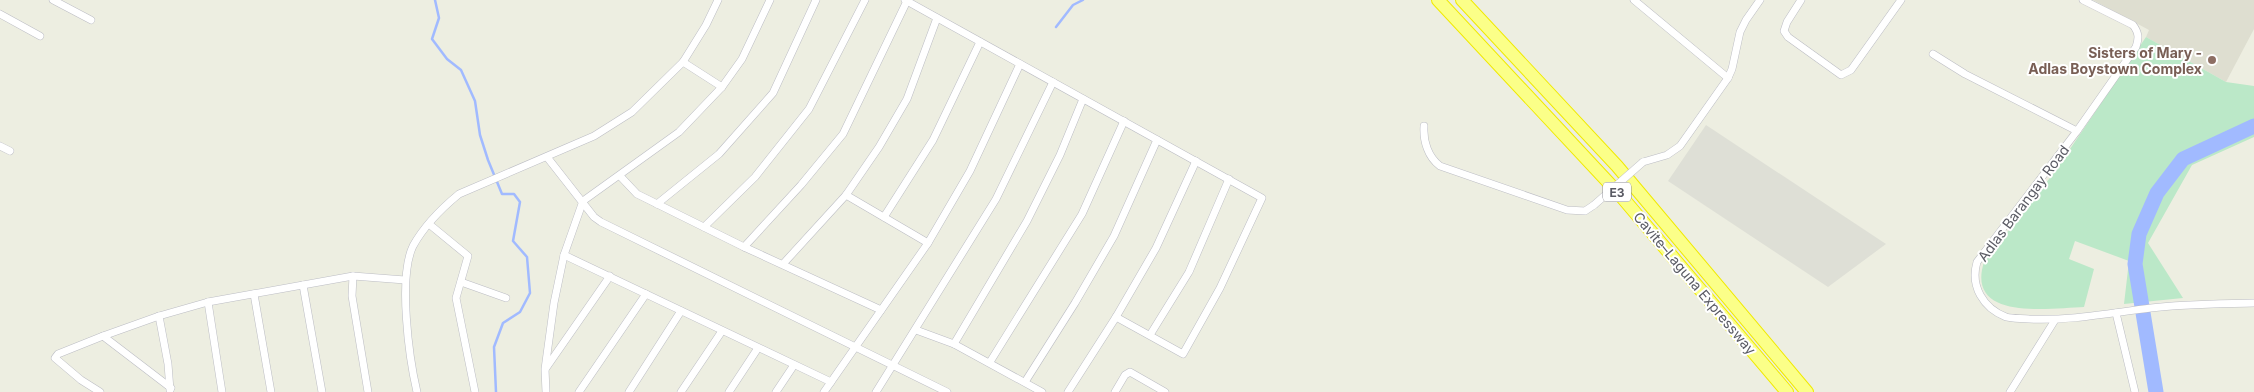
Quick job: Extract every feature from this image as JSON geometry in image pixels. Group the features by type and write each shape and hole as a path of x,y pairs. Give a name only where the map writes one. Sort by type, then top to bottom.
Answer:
{"highway":[{"name":"Cavite–Laguna Expressway","path":"1438,0 1621,196 1787,392"},
{"name":"Cavite–Laguna Expressway","path":"1462,0 1617,166 1807,392"}],"street":[{"path":"53,0 90,20"},
{"path":"417,392 410,364 406,280 413,247 429,224 459,194 594,136 622,119 683,62 706,25 718,0"},
{"path":"546,392 545,369 554,303 564,255 583,201 679,132 722,87 742,59 770,0"},
{"path":"657,204 719,154 772,93 816,0"},
{"path":"704,227 755,177 809,109 865,0"},
{"path":"1634,0 1728,78"},
{"path":"1424,126 1423,136 1430,154 1433,161 1440,166 1567,210 1584,211 1594,205 1643,162 1667,155 1680,146 1728,78 1732,69 1740,32 1760,0"},
{"path":"1801,0 1787,22 1784,31 1796,43 1841,75 1851,70 1901,0"},
{"name":"Adlas Barangay Road","path":"2082,0 2133,25 2138,31 2139,39 2136,47 2077,131 1977,262 1974,272 1974,283 1978,293 1986,304 2008,318 2055,320 2152,308 2254,303"},
{"path":"744,247 801,185 843,134 906,1 1262,198 1220,288 1183,354 1116,317"},
{"path":"0,14 40,36"},
{"path":"783,264 846,195 879,147 907,99 938,18"},
{"path":"884,217 934,140 980,42"},
{"path":"1933,54 1964,74 2077,131"},
{"path":"683,62 722,87"},
{"path":"824,392 928,243 970,171 1020,64"},
{"path":"876,392 996,199 1052,82"},
{"path":"954,344 1027,221 1060,155 1083,99"},
{"path":"990,362 1082,214 1124,121"},
{"path":"1025,382 1075,303 1114,236 1157,140"},
{"path":"0,146 10,151"},
{"path":"547,157 600,222 947,392"},
{"path":"1068,392 1116,317 1156,248 1196,161"},
{"path":"620,176 638,194 657,204 744,247 882,310"},
{"path":"1150,335 1189,272 1229,179"},
{"path":"846,195 928,243"},
{"path":"429,224 468,256 456,298 475,392"},
{"path":"564,255 831,382"},
{"path":"100,392 81,380 55,358 58,354 159,316 208,302 354,276 406,280"},
{"path":"354,276 352,296 368,392"},
{"path":"545,369 610,276"},
{"path":"461,282 506,298"},
{"path":"303,285 322,392"},
{"path":"254,294 271,392"},
{"path":"579,392 646,294"},
{"path":"208,302 222,392"},
{"path":"629,392 681,311"},
{"path":"2116,313 2134,392"},
{"path":"159,316 170,390"},
{"path":"2010,392 2055,320"},
{"path":"681,392 722,330"},
{"path":"916,330 954,344 1042,392"},
{"path":"103,336 170,390"},
{"path":"729,392 758,348"},
{"path":"776,392 794,365"},
{"path":"1115,392 1125,375 1130,372 1164,392"}],"shaded area":[{"name":"Sisters of Mary - Adlas Boystown Complex","path":"2093,0 2254,0 2254,29 2226,82 2146,37 2149,30"},
{"path":"1706,125 1886,244 1828,287 1668,181"}],"green space":[{"path":"2146,37 2226,82 2254,86 2254,137 2192,165 2148,243 2183,298 2124,304 2129,261 2075,241 2069,259 2094,269 2084,307 2033,309 1999,303 1987,294 1981,281 1984,262 2053,174"}],"waterway":[{"path":"435,0 439,18 432,39 447,59 461,70 475,101 480,135 502,194 514,194 520,202 513,241 527,257 530,293 520,312 503,323 494,347 496,392"},
{"path":"1056,27 1073,5 1083,0"},
{"path":"2156,392 2135,264 2139,234 2157,193 2183,159 2254,126"}],"place":[{"name":"Sisters of Mary - Adlas Boystown Complex","path":"2212,60"}]}
